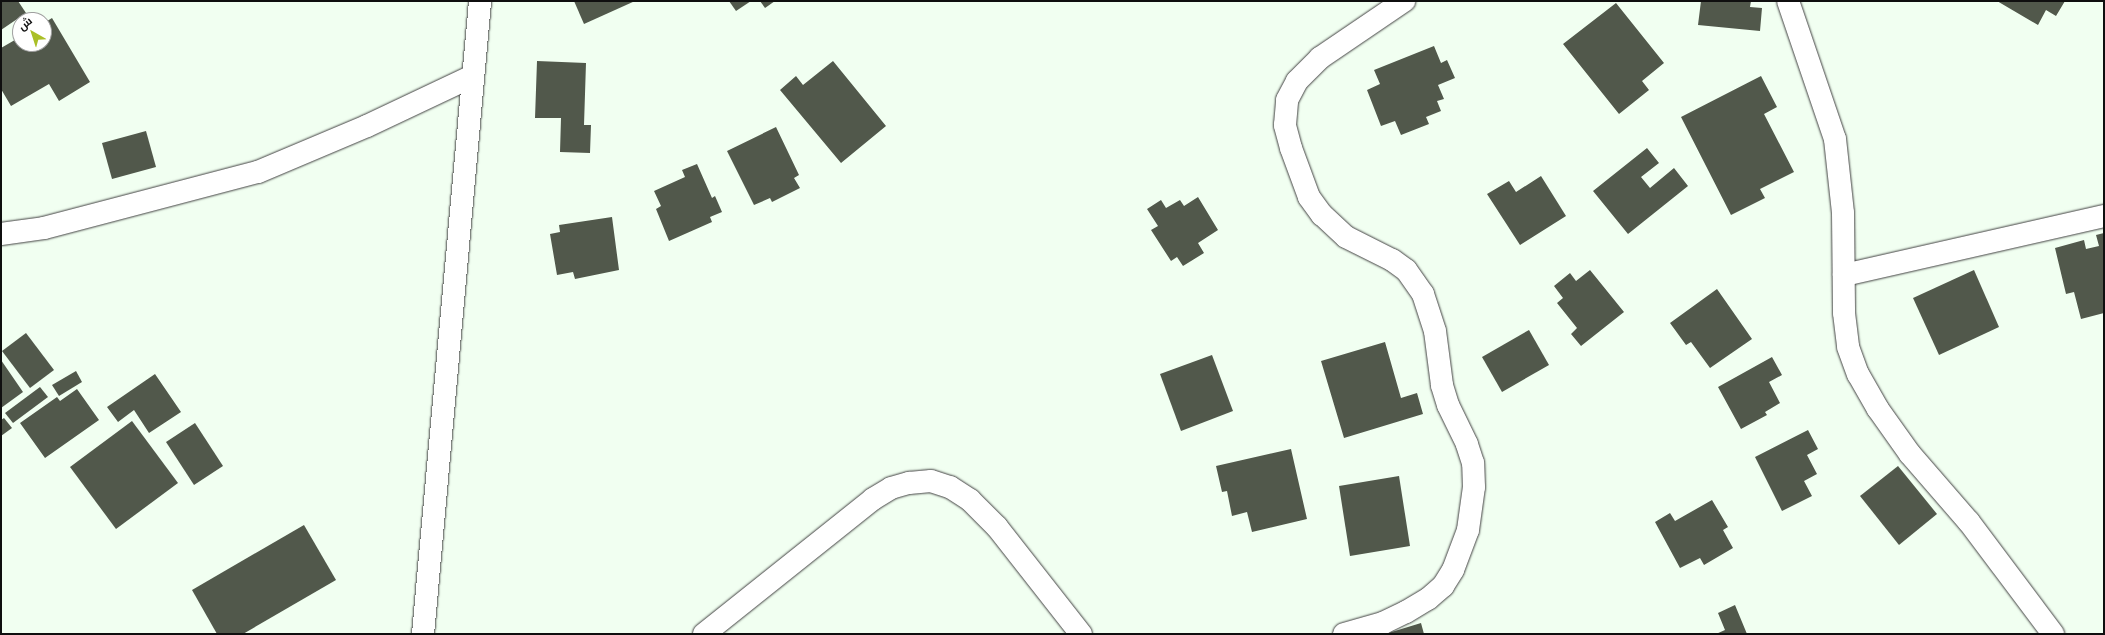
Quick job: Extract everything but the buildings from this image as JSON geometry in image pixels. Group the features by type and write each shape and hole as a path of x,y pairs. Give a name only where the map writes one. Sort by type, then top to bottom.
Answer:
{"street":[{"path":"423,634 480,1"},
{"path":"1344,634 1383,623 1406,612 1428,599 1443,586 1453,570 1468,530 1474,487 1472,463 1467,444 1448,405 1442,385 1435,331 1423,294 1406,270 1392,260 1346,238 1322,215 1309,197 1290,148 1285,125 1287,100 1297,81 1320,58 1404,1"},
{"path":"1788,1 1835,139 1843,213 1844,313 1848,346 1858,374 1874,404 1910,454 1969,522 2053,634"},
{"path":"1,234 44,228 258,172 367,126 473,76"},
{"path":"1844,276 2104,216"},
{"path":"704,634 873,500 891,488 909,483 931,481 950,487 970,500 997,527 1081,634"}]}
